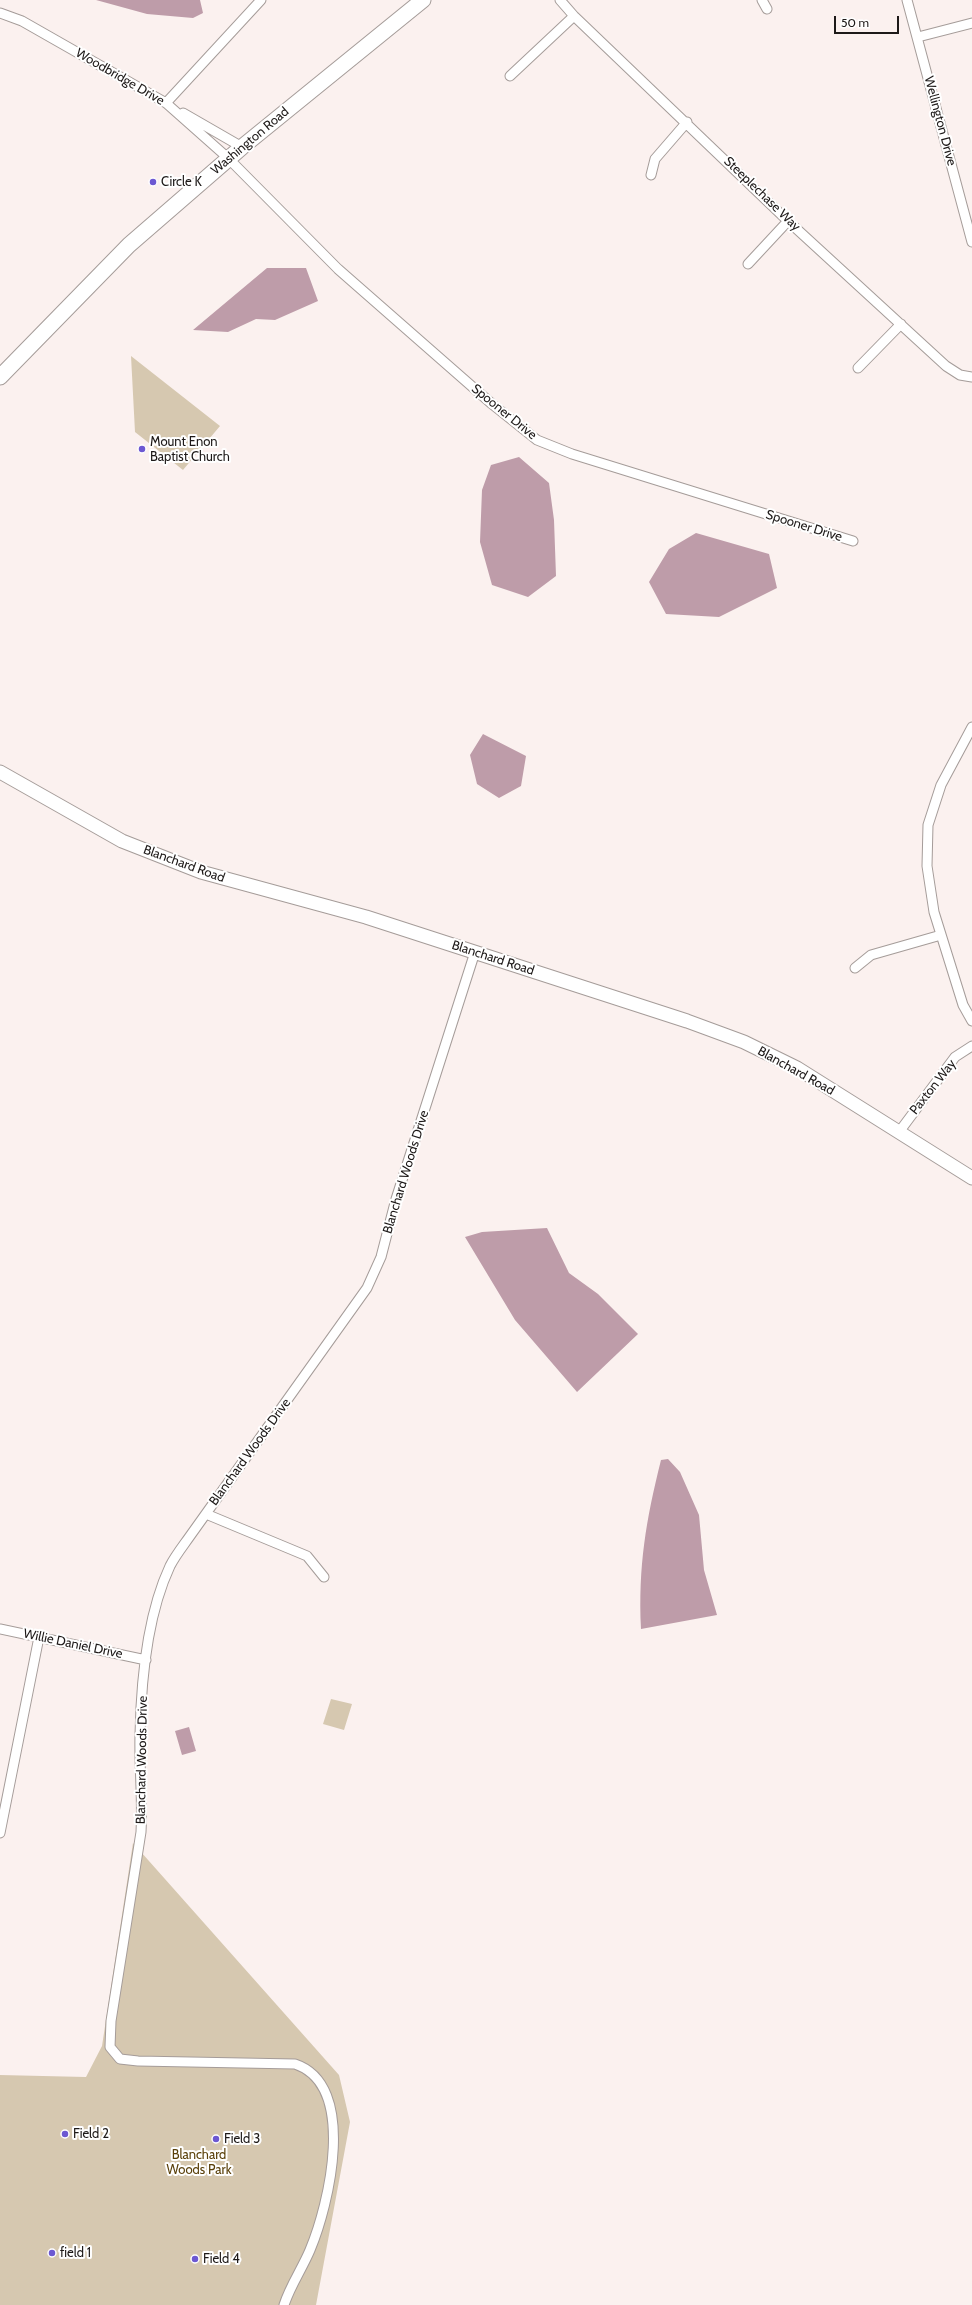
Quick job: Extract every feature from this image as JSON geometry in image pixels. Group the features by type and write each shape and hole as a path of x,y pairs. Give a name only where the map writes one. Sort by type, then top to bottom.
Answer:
{"main road":[{"name":"Washington Road","path":"0,377 129,246 228,158 423,0"}],"street":[{"path":"242,147 166,103 261,0"},
{"name":"Steeplechase Way","path":"560,0 574,16 687,122 788,221 946,366 960,375 972,377"},
{"path":"762,0 767,9"},
{"name":"Wellington Drive","path":"907,0 972,242"},
{"name":"Woodbridge Drive","path":"0,13 22,21 166,103 228,158"},
{"path":"510,76 574,16"},
{"path":"918,37 972,22"},
{"path":"652,175 655,159 687,122"},
{"name":"Spooner Drive","path":"228,158 338,269 492,404 538,440 572,454 853,541"},
{"path":"748,264 788,221"},
{"path":"858,368 901,324"},
{"path":"971,730 941,785 928,826 927,866 934,912 963,1005 972,1021"},
{"name":"Blanchard Road","path":"0,772 122,841 201,872 366,917 687,1020 744,1042 797,1068 972,1178"},
{"path":"855,968 871,955 941,935"},
{"name":"Blanchard Woods Drive","path":"284,2305 310,2250 318,2224 332,2165 332,2124 329,2101 320,2080 311,2071 295,2064 138,2061 120,2059 110,2047 111,2021 140,1832 142,1810 140,1736 146,1660 158,1599 170,1566 367,1288 381,1257 396,1199 475,952"},
{"name":"Paxton Way","path":"899,1132 955,1057 972,1046"},
{"path":"206,1514 307,1556 324,1577"},
{"name":"Willie Daniel Drive","path":"0,1629 146,1660"},
{"path":"0,1833 39,1637"}],"green space":[{"path":"131,356 220,426 183,470 135,432"},
{"path":"331,1699 352,1704 344,1730 323,1724"},
{"name":"Blanchard Woods Park","path":"133,1843 339,2075 350,2122 316,2305 0,2305 0,2075 86,2077 102,2046"}],"shaded area":[{"path":"96,0 200,0 203,13 193,18 147,14"},
{"path":"267,268 306,268 318,301 275,320 256,319 228,332 193,330"},
{"path":"519,457 549,483 554,520 556,576 528,597 492,585 480,542 482,490 491,465"},
{"path":"696,533 769,554 777,588 719,617 666,614 649,582 669,549"},
{"path":"483,734 526,756 521,786 499,798 477,784 470,755"},
{"path":"547,1228 569,1273 598,1294 638,1334 577,1392 515,1320 465,1237 482,1232"},
{"path":"668,1459 680,1472 699,1515 704,1570 717,1615 641,1629 640,1606 642,1564 647,1523 661,1460"},
{"path":"189,1727 196,1751 182,1755 175,1731"}],"place":[{"name":"Circle K","path":"153,182"},
{"name":"Mount Enon Baptist Church","path":"142,449"},
{"name":"Field 2","path":"65,2134"},
{"name":"Field 3","path":"216,2139"},
{"name":"field 1","path":"52,2253"},
{"name":"Field 4","path":"195,2259"}]}
